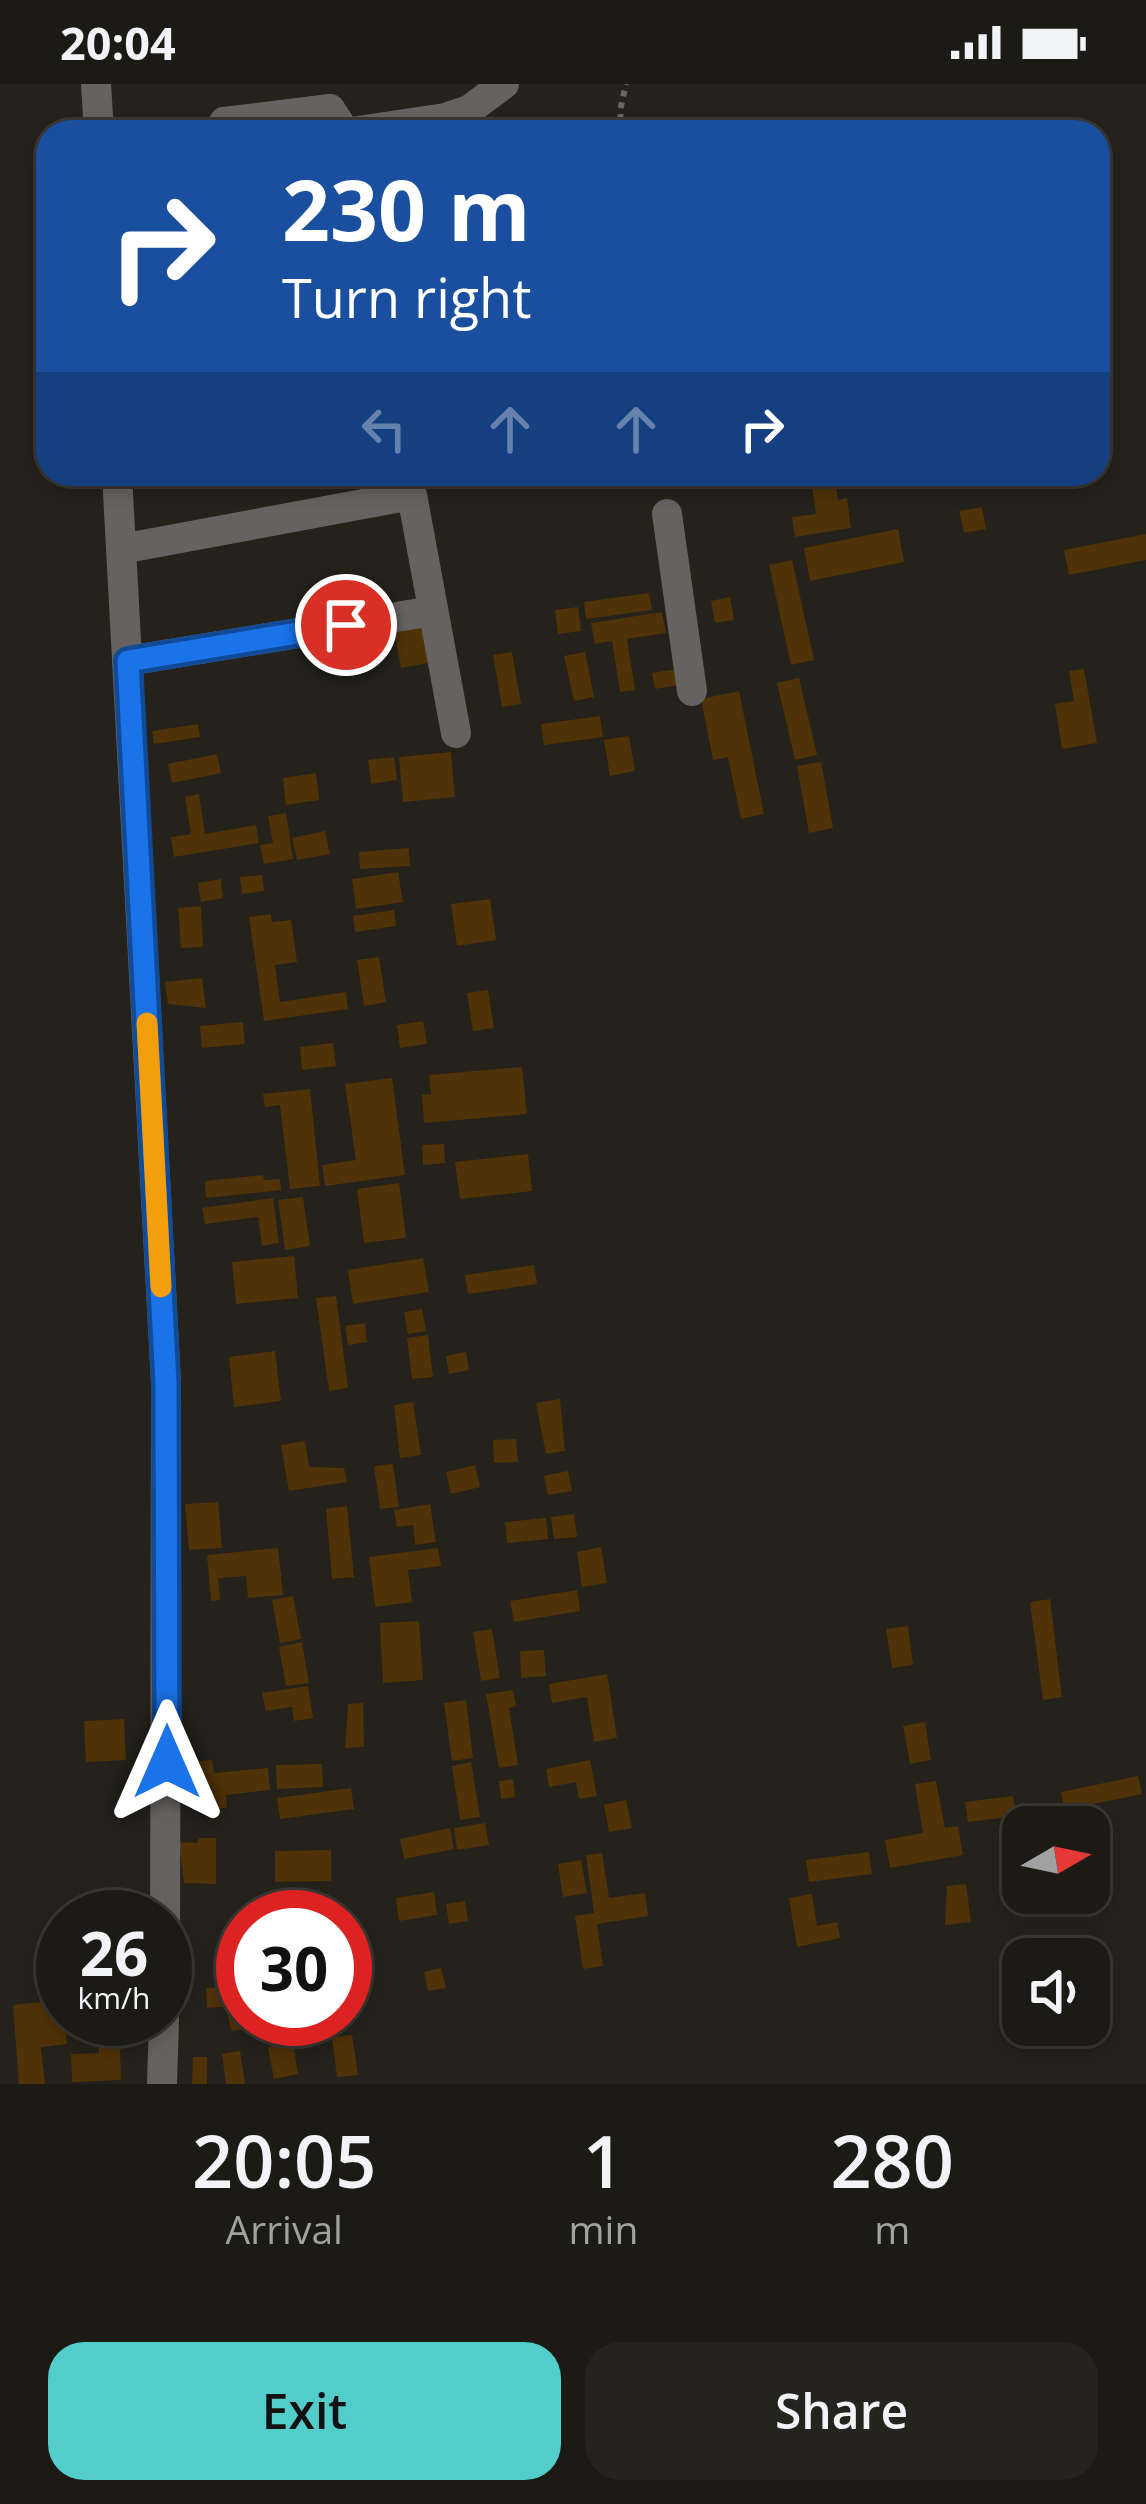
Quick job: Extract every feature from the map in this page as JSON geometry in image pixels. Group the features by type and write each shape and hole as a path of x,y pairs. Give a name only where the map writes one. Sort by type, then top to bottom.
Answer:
{"street":[{"path":"96,84 98,120"},
{"path":"431,120 469,110 504,84"},
{"path":"240,120 330,109 339,120"},
{"path":"118,486 166,1383 165,1890"},
{"path":"121,548 412,495 456,733"},
{"path":"667,514 692,691"},
{"path":"128,661 433,611"},
{"path":"162,2084 163,2046"}],"path":[{"path":"621,120 626,84"}],"building":[{"path":"812,486 836,486 838,500 847,498 851,528 795,537 792,517 816,514"},
{"path":"982,507 986,529 964,533 959,511"},
{"path":"898,529 904,562 810,581 804,548"},
{"path":"1146,534 1146,560 1069,575 1064,550"},
{"path":"792,560 814,660 791,665 769,565"},
{"path":"649,593 652,610 586,619 584,602"},
{"path":"730,597 734,620 715,623 711,601"},
{"path":"578,607 581,631 558,634 555,610"},
{"path":"662,612 666,633 627,639 635,690 620,692 612,641 595,644 591,623"},
{"path":"432,624 439,661 401,668 394,630"},
{"path":"512,652 521,704 502,707 493,655"},
{"path":"585,652 594,697 574,701 564,656"},
{"path":"682,668 684,684 655,689 652,673"},
{"path":"1084,669 1097,743 1062,749 1055,704 1074,701 1069,671"},
{"path":"799,678 817,755 795,760 777,683"},
{"path":"739,691 764,814 741,819 728,757 713,760 701,699"},
{"path":"600,716 603,737 544,745 541,724"},
{"path":"198,724 200,737 154,744 152,731"},
{"path":"629,736 635,771 610,776 604,740"},
{"path":"451,752 455,797 403,802 399,757"},
{"path":"217,754 221,773 172,783 168,764"},
{"path":"394,757 397,780 371,784 368,760"},
{"path":"821,762 833,828 809,833 797,766"},
{"path":"316,773 319,800 286,805 283,778"},
{"path":"199,794 205,834 256,825 259,843 174,857 171,837 191,834 185,797"},
{"path":"286,813 293,859 264,864 260,845 273,843 268,816"},
{"path":"325,831 330,854 297,860 292,838"},
{"path":"409,848 410,866 360,869 359,852"},
{"path":"398,872 403,902 356,909 352,879"},
{"path":"262,875 264,891 242,894 240,877"},
{"path":"221,879 223,898 201,902 198,883"},
{"path":"490,899 496,940 457,946 451,904"},
{"path":"201,906 203,947 181,948 178,908"},
{"path":"394,910 396,926 355,932 353,916"},
{"path":"271,914 272,922 291,920 297,962 275,965 280,1002 346,992 348,1009 264,1021 249,917"},
{"path":"379,957 386,1002 364,1006 357,960"},
{"path":"202,978 206,1008 168,1004 165,982"},
{"path":"488,990 494,1028 473,1031 467,993"},
{"path":"423,1021 427,1044 400,1048 397,1025"},
{"path":"243,1022 245,1044 202,1048 200,1026"},
{"path":"333,1043 336,1066 302,1070 300,1047"},
{"path":"522,1067 527,1114 424,1123 422,1095 431,1094 429,1075"},
{"path":"392,1078 405,1175 325,1186 322,1165 356,1160 345,1084"},
{"path":"310,1089 320,1186 290,1189 280,1105 265,1107 263,1094"},
{"path":"444,1144 445,1163 423,1165 422,1145"},
{"path":"528,1154 532,1191 460,1199 455,1162"},
{"path":"263,1175 264,1180 280,1179 281,1190 206,1198 205,1181"},
{"path":"399,1183 406,1238 364,1243 357,1189"},
{"path":"303,1197 310,1246 285,1250 278,1200"},
{"path":"273,1198 279,1243 262,1246 258,1217 205,1224 202,1208"},
{"path":"294,1256 298,1298 236,1304 232,1262"},
{"path":"423,1258 429,1292 353,1304 348,1270"},
{"path":"534,1265 537,1284 468,1294 465,1275"},
{"path":"336,1296 348,1388 329,1391 316,1298"},
{"path":"422,1309 426,1331 408,1334 404,1312"},
{"path":"365,1323 367,1342 348,1345 345,1326"},
{"path":"428,1335 433,1377 412,1379 407,1338"},
{"path":"275,1351 281,1401 234,1407 229,1357"},
{"path":"466,1352 469,1370 449,1374 446,1356"},
{"path":"560,1399 565,1451 546,1454 536,1403"},
{"path":"413,1402 421,1455 400,1458 394,1405"},
{"path":"516,1439 518,1462 494,1463 493,1440"},
{"path":"305,1441 309,1467 344,1468 347,1482 289,1491 281,1445"},
{"path":"393,1464 399,1507 380,1509 374,1466"},
{"path":"475,1465 480,1487 451,1494 446,1472"},
{"path":"568,1471 572,1491 548,1495 544,1476"},
{"path":"218,1502 222,1548 189,1550 185,1504"},
{"path":"430,1504 436,1542 415,1545 413,1525 397,1527 394,1510"},
{"path":"347,1506 354,1577 332,1579 326,1509"},
{"path":"574,1514 577,1537 554,1539 551,1517"},
{"path":"546,1518 548,1539 507,1543 505,1522"},
{"path":"601,1547 607,1583 582,1587 577,1552"},
{"path":"278,1548 283,1595 248,1598 246,1576 218,1578 220,1600 211,1601 207,1555"},
{"path":"438,1548 441,1566 408,1570 412,1602 375,1607 369,1557"},
{"path":"577,1590 580,1611 514,1622 510,1601"},
{"path":"293,1596 301,1639 280,1643 272,1600"},
{"path":"1050,1599 1062,1697 1043,1700 1030,1602"},
{"path":"419,1621 423,1680 383,1683 380,1623"},
{"path":"908,1626 913,1665 892,1668 886,1629"},
{"path":"492,1629 500,1678 481,1681 473,1632"},
{"path":"302,1642 309,1683 286,1686 279,1647"},
{"path":"544,1650 546,1676 521,1678 520,1651"},
{"path":"607,1674 617,1738 594,1742 587,1697 552,1703 549,1684"},
{"path":"308,1686 313,1718 294,1721 292,1707 266,1711 262,1693"},
{"path":"513,1690 516,1706 509,1708 518,1765 499,1768 486,1694"},
{"path":"466,1700 473,1758 452,1761 444,1703"},
{"path":"363,1703 364,1747 345,1748 348,1704"},
{"path":"124,1719 126,1760 86,1762 84,1721"},
{"path":"925,1722 931,1760 910,1764 903,1726"},
{"path":"212,1760 214,1773 268,1768 270,1790 226,1795 227,1808 200,1810 198,1793 178,1795 176,1778 186,1776 185,1763"},
{"path":"590,1760 597,1796 579,1799 576,1782 549,1787 546,1769"},
{"path":"471,1762 480,1817 460,1820 452,1766"},
{"path":"322,1764 323,1787 277,1789 276,1765"},
{"path":"1138,1776 1142,1794 1063,1806 1061,1792"},
{"path":"513,1779 515,1797 501,1799 499,1781"},
{"path":"936,1781 945,1828 958,1826 963,1855 890,1868 885,1840 923,1833 915,1784"},
{"path":"351,1788 354,1809 280,1819 277,1798"},
{"path":"1013,1796 1014,1806 1002,1806 1002,1818 968,1822 965,1802"},
{"path":"626,1800 632,1828 609,1832 604,1805"},
{"path":"485,1823 489,1845 457,1850 454,1828"},
{"path":"450,1828 454,1849 404,1859 400,1839"},
{"path":"199,1838 216,1838 216,1884 184,1883 179,1842 197,1843"},
{"path":"331,1850 331,1881 275,1882 275,1851"},
{"path":"869,1852 872,1874 809,1882 806,1860"},
{"path":"602,1853 609,1898 645,1893 648,1916 597,1924 603,1966 583,1969 575,1916 594,1913 586,1855"},
{"path":"581,1860 587,1893 563,1897 558,1864"},
{"path":"966,1884 971,1922 945,1925 947,1886"},
{"path":"434,1892 437,1915 399,1921 396,1898"},
{"path":"812,1894 817,1926 837,1922 840,1938 797,1947 789,1898"},
{"path":"465,1901 468,1921 449,1924 446,1904"},
{"path":"441,1968 446,1988 428,1991 424,1972"},
{"path":"216,1987 216,2007 207,2008 206,1988"},
{"path":"36,2003 36,2046 50,2046 41,2047 45,2084 19,2084 13,2005"},
{"path":"99,2046 120,2046 121,2080 72,2082 71,2054 99,2053"},
{"path":"293,2046 298,2074 274,2079 268,2047"},
{"path":"333,2046 354,2046 358,2075 337,2077"},
{"path":"240,2051 245,2084 226,2084 222,2054"},
{"path":"193,2057 207,2057 207,2084 192,2084"}],"slow traffic":[{"path":"147,1023 161,1287"}],"route":[{"path":"167,1762 166,1383 128,661 346,625"}]}
